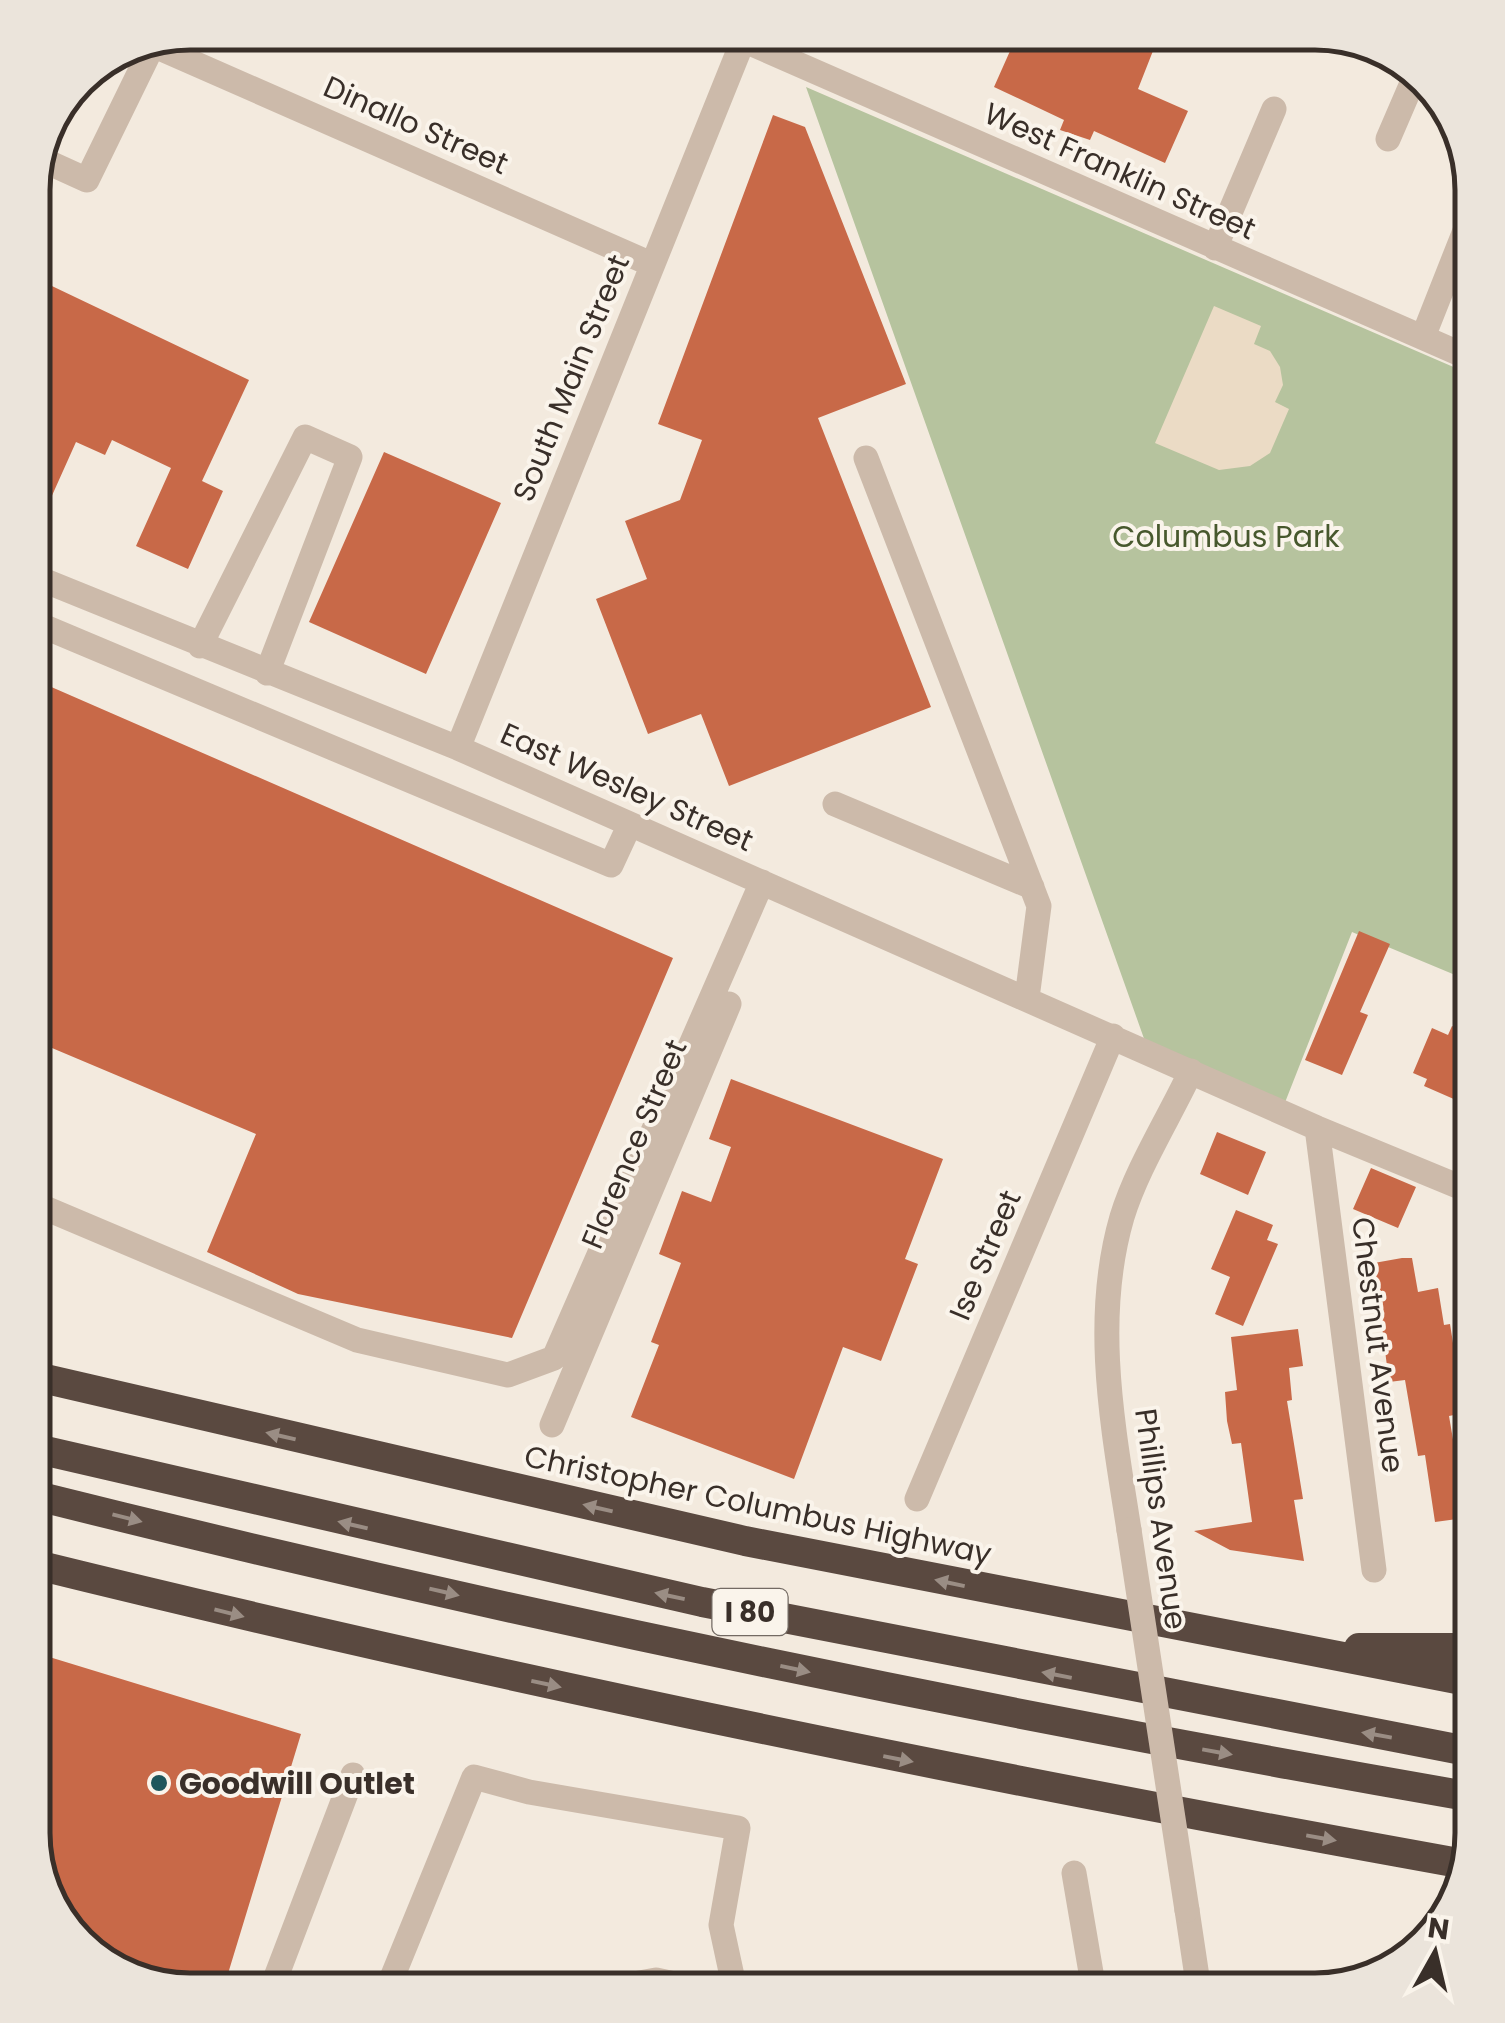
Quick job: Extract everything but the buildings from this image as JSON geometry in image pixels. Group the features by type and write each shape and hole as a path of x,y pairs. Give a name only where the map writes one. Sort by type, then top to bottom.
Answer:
{"highway":[{"name":"Christopher Columbus Highway","path":"50,1380 744,1541 1455,1679"},
{"name":"I 80","path":"50,1452 702,1602 975,1659 1455,1749"},
{"name":"I 80","path":"50,1498 496,1604 832,1677 1455,1794"},
{"path":"50,1568 439,1661 812,1742 1066,1793 1452,1862"},
{"path":"1286,1648 1455,1648"}],"street":[{"name":"South Main Street","path":"458,748 739,50"},
{"name":"West Franklin Street","path":"776,50 1455,352"},
{"name":"Dinallo Street","path":"166,53 651,264"},
{"path":"53,165 87,180 148,58"},
{"path":"1388,139 1410,88"},
{"path":"1215,248 1274,109"},
{"path":"1423,338 1455,256"},
{"path":"200,646 305,437 350,458 267,674"},
{"path":"866,458 1039,906 1027,998"},
{"name":"East Wesley Street","path":"50,583 458,748 1316,1128 1455,1185"},
{"path":"50,629 611,865 630,824"},
{"path":"835,804 1032,887"},
{"path":"50,1210 357,1340 508,1374 554,1358 770,885"},
{"name":"Florence Street","path":"552,1425 770,885"},
{"name":"Ise Street","path":"917,1499 1112,1036"},
{"name":"Phillips Avenue","path":"1190,1071 1123,1214 1110,1272 1106,1338 1110,1408 1196,1973"},
{"name":"Chestnut Avenue","path":"1316,1128 1374,1570"},
{"path":"277,1973 353,1775"},
{"path":"394,1973 474,1777 529,1792 738,1828 721,1924 731,1973"},
{"path":"1074,1874 1091,1973"}],"green space":[{"name":"Columbus Park","path":"806,87 1455,368 1455,975 1352,932 1284,1105 1147,1047"}],"shaded area":[{"path":"1214,306 1261,326 1254,344 1270,351 1280,367 1283,385 1275,402 1289,409 1270,453 1250,466 1219,470 1155,443"}],"place":[{"name":"Goodwill Outlet","path":"159,1783"}]}
